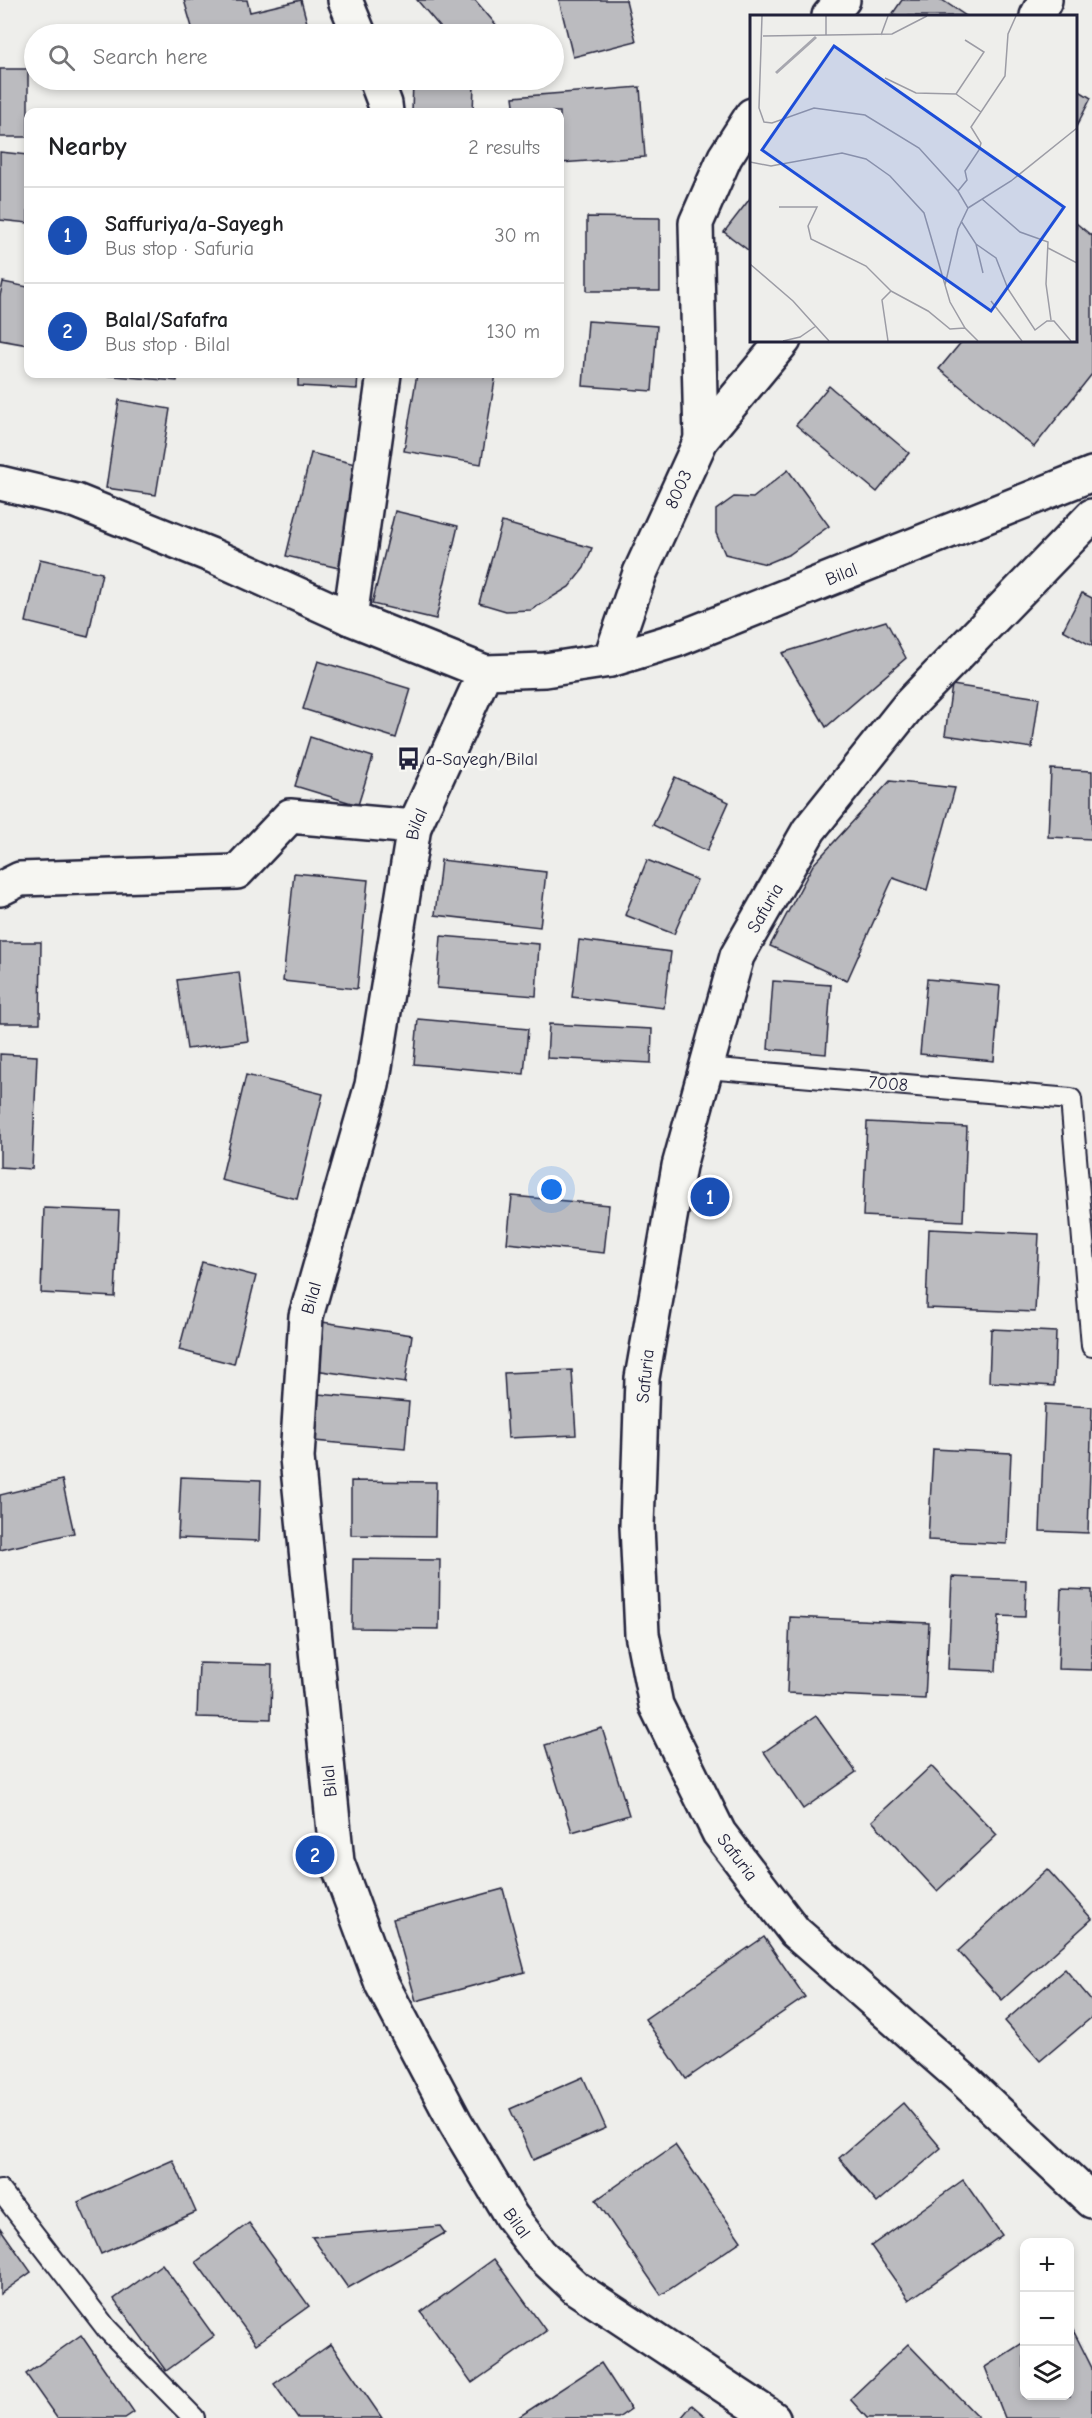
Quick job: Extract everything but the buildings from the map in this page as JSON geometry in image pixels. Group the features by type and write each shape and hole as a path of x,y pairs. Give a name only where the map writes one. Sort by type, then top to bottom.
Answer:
{"street":[{"path":"345,0 354,24"},
{"path":"830,15 843,0"},
{"path":"1038,15 1045,0"},
{"path":"380,90 386,108"},
{"path":"701,440 696,223 725,157 750,118"},
{"name":"8003","path":"610,660 640,573 701,440 782,342"},
{"path":"350,618 383,378"},
{"name":"Bilal","path":"773,2418 576,2288 534,2247 511,2216 454,2122 382,1984 337,1862 297,1458 306,1316 372,1085 414,827 485,672 544,670 610,660 676,640 1092,474"},
{"path":"0,483 75,501 213,556 350,618 485,672"},
{"name":"Safuria","path":"1092,516 909,705 809,830 737,956 679,1166 642,1378 637,1526 642,1634 656,1705 719,1833 795,1932 965,2081 1092,2201"},
{"path":"0,889 20,879 237,872 290,816 414,827"}],"lane":[{"name":"7008","path":"706,1068 1071,1099 1092,1346"},
{"path":"0,2190 107,2329 194,2418"}],"place":[{"name":"a-Sayegh/Bilal","path":"408,759"},
{"name":"Saffuriya/a-Sayegh","path":"710,1197"},
{"name":"Balal/Safafra","path":"315,1855"}]}
